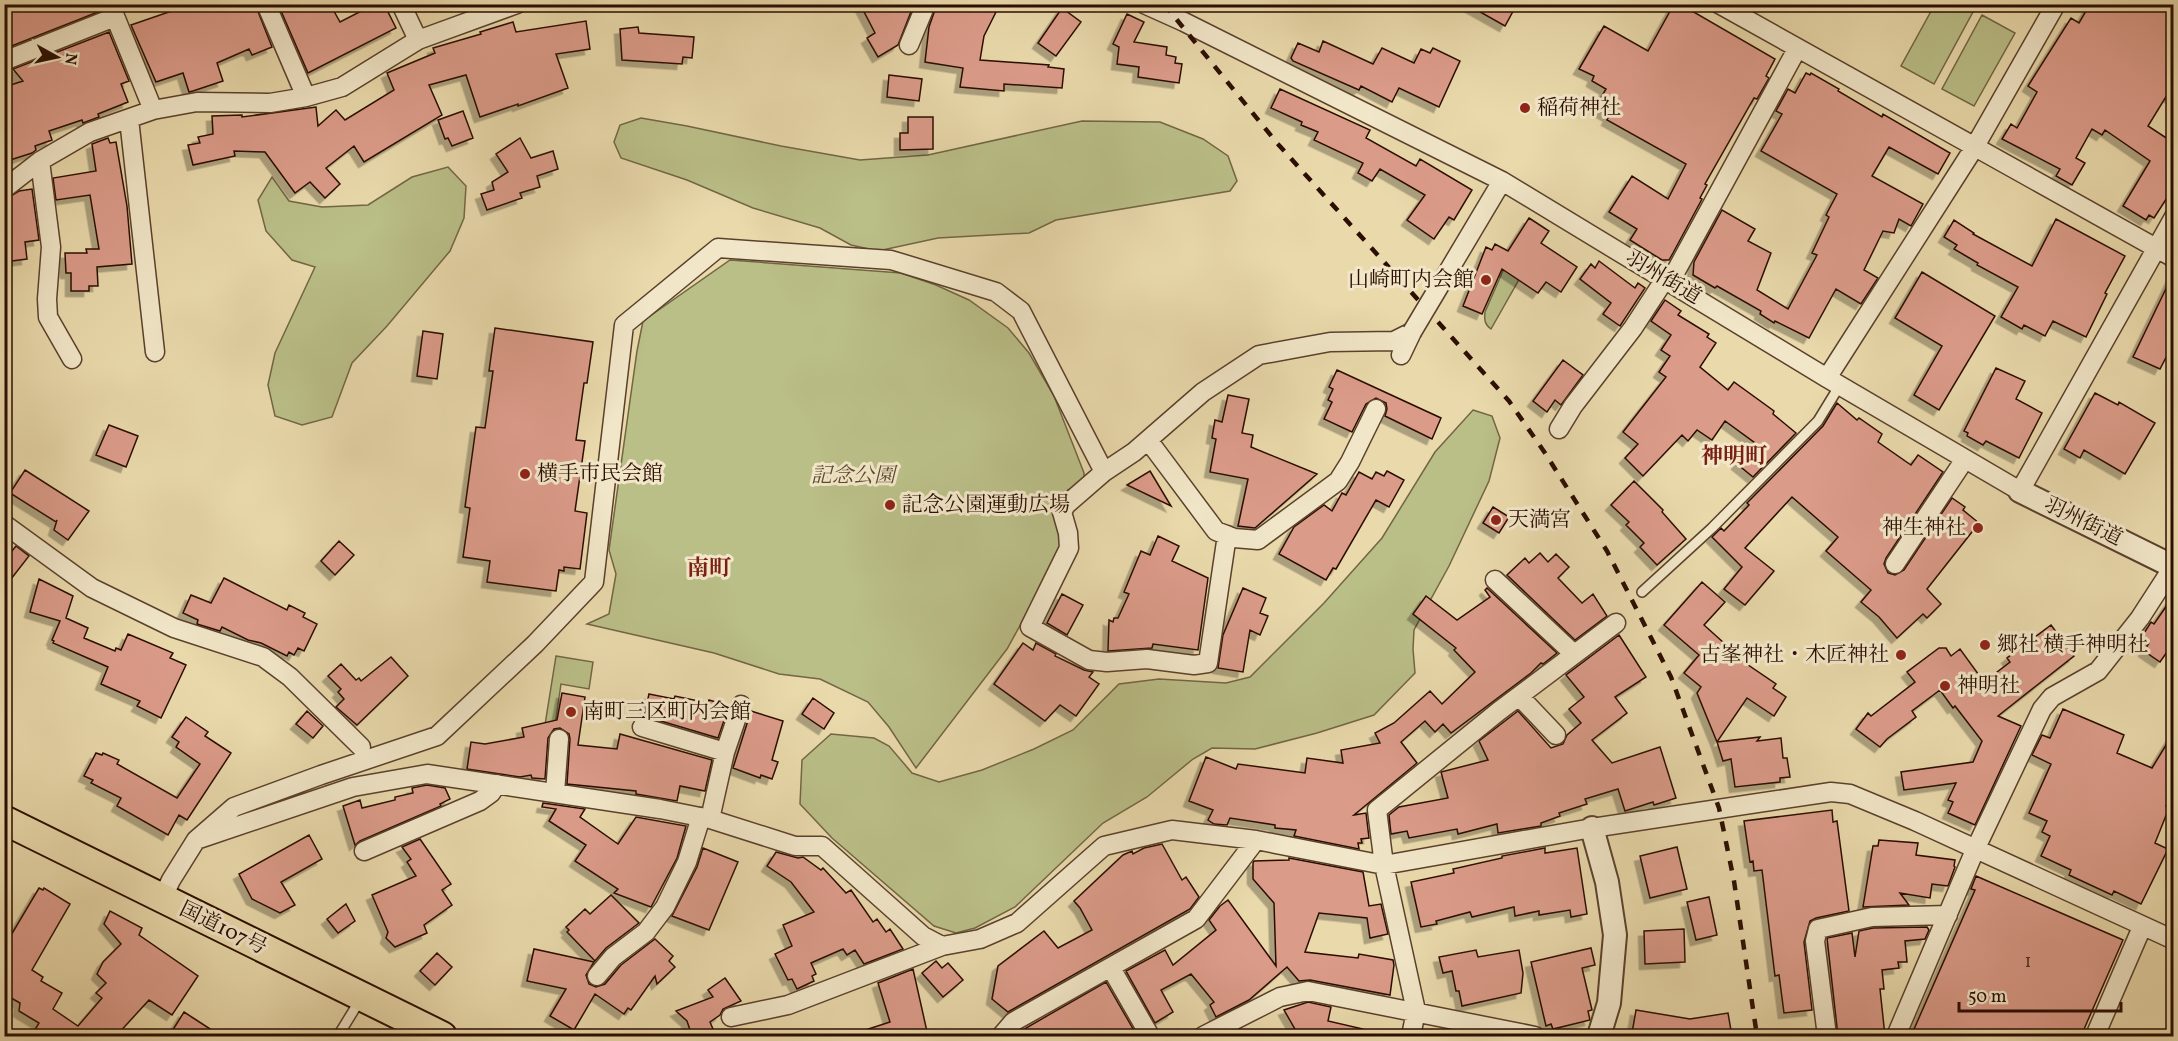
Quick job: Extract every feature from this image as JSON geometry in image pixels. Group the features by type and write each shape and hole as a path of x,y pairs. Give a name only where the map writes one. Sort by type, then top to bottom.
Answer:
{"highway":[{"name":"国道107号","path":"4,820 442,1036"}],"street":[{"path":"266,4 306,97"},
{"path":"401,4 418,40"},
{"path":"4,189 40,161 90,132 153,110 197,102 270,103 306,97 342,87 418,40 517,4"},
{"path":"909,45 926,4"},
{"name":"羽州街道","path":"1144,4 1185,22 1502,181 1834,382 2020,491 2173,567"},
{"path":"1719,4 2174,258"},
{"path":"1834,382 1974,148 2056,4"},
{"path":"4,61 112,11 153,110"},
{"path":"1559,429 1573,406 1667,280 1797,49"},
{"path":"129,119 155,352"},
{"path":"40,161 51,247 48,317 72,359"},
{"path":"1401,355 1412,332 1502,181"},
{"path":"2020,491 2174,217"},
{"path":"162,899 196,840 234,807 437,736 535,644 594,582 624,325 718,248 891,260 996,292 1021,311 1104,472"},
{"path":"1227,536 1208,663 1194,665 1147,659 1107,662 1089,660 1030,627 1069,548 1068,533 1062,512 1066,505 1104,472 1148,440 1203,392 1259,355 1330,342 1394,341 1412,332"},
{"path":"1148,440 1216,531 1234,538 1258,540 1338,481 1376,409"},
{"path":"1895,564 1965,459"},
{"path":"4,524 92,588 174,628 263,657 290,676 361,747"},
{"path":"1896,1036 1975,850 2042,709 2052,697 2098,671 2140,618 2173,567"},
{"path":"1495,580 1574,654"},
{"path":"1411,1036 1416,1011 1384,865 1377,810 1519,696 1616,623"},
{"path":"1519,696 1556,735"},
{"path":"597,976 613,957 646,932 665,907 706,818 741,705"},
{"path":"642,727 725,752"},
{"path":"555,793 559,739"},
{"path":"196,840 353,787 379,775 427,774 610,800 706,818 795,846 822,846 923,936 942,946"},
{"path":"364,851 480,801 491,793 497,784"},
{"path":"731,1017 788,1005 942,946 980,939 1017,922 1104,846 1172,830 1256,840 1384,865 1592,828 1831,792 1850,794 1915,821 2174,940"},
{"path":"1592,828 1607,882 1615,935 1609,1003 1599,1036"},
{"path":"1001,1036 1013,1022 1196,919 1256,840"},
{"path":"1827,1036 1815,940 1818,929 1872,917 1948,915"},
{"path":"2095,1036 2142,927"},
{"path":"1111,968 1150,1036"},
{"path":"1203,1036 1280,997 1308,991 1535,1036"}],"lane":[{"path":"1642,592 1712,528 1818,421 1834,382"},
{"path":"338,1036 362,997"}],"green space":[{"path":"1935,4 1963,5 1974,10 1934,84 1901,66"},
{"path":"1982,15 2015,33 1974,106 1942,89"},
{"path":"641,118 860,160 928,155 1082,121 1160,122 1203,139 1228,156 1237,181 1230,191 1056,220 1029,233 938,238 878,251 851,245 820,228 753,208 687,180 621,158 614,142 620,125"},
{"path":"448,167 466,186 464,218 450,251 387,326 352,363 332,417 302,425 275,416 268,385 275,353 315,267 292,260 266,231 258,200 272,177 289,201 322,207 368,205 412,177"},
{"path":"1509,257 1529,262 1491,329 1485,322 1485,312"},
{"name":"記念公園","path":"730,260 901,273 969,300 1008,328 1029,353 1054,396 1084,473 1084,481 1061,494 1057,519 1063,548 1007,649 916,768 889,727 868,702 820,679 779,674 714,653 587,624 609,614 616,574 609,550 643,321"},
{"path":"1473,410 1492,416 1500,438 1489,481 1449,566 1414,630 1415,673 1374,715 1255,749 1212,748 1193,759 1147,797 1103,823 1015,907 975,928 956,933 934,926 832,838 800,804 802,760 831,734 874,738 889,746 912,773 939,782 982,770 1073,730 1119,684 1159,679 1226,683 1250,677 1324,603 1382,538 1435,452"},
{"path":"556,656 593,662 589,689 561,684 554,732 544,731"}],"building":[{"path":"4,4 95,4 98,12 9,47 4,35"},
{"path":"192,4 255,4 272,47 252,55 249,49 217,63 223,81 193,91 189,92 183,73 156,82 131,25"},
{"path":"278,4 330,4 340,22 375,4 384,4 396,28 308,73"},
{"path":"860,4 914,4 898,45 878,57 867,38 875,33"},
{"path":"937,4 1000,4 984,36 980,60 1049,65 1048,67 1064,69 1062,88 1004,84 1004,91 960,87 963,68 925,62 929,27"},
{"path":"1466,4 1517,4 1505,26"},
{"path":"1674,4 1680,4 1775,59 1766,76 1769,78 1757,99 1754,98 1705,184 1707,185 1700,198 1702,199 1673,253 1669,260 1662,260 1630,240 1637,229 1609,212 1632,176 1668,199 1686,164 1607,120 1609,116 1595,108 1606,89 1592,81 1594,76 1579,69 1604,26 1648,51"},
{"path":"2090,4 2165,4 2174,10 2174,99 2167,95 2148,126 2174,143 2174,187 2154,218 2149,215 2146,220 2123,206 2150,161 2105,130 2102,135 2092,129 2076,158 2085,163 2072,185 2056,176 2060,169 2002,139 2011,124 2017,128 2037,92 2028,86 2071,18 2079,23"},
{"path":"1062,8 1081,22 1056,56 1038,43"},
{"path":"1127,14 1144,22 1134,42 1167,47 1166,55 1176,57 1175,63 1182,64 1179,83 1138,77 1139,67 1117,64 1119,47 1113,44"},
{"path":"586,21 590,49 556,54 568,88 480,117 466,75 429,85 442,115 364,162 354,146 326,168 340,184 325,198 310,182 295,193 265,152 234,151 235,156 193,165 188,145 200,143 198,137 213,134 212,116 242,115 242,117 316,107 318,126 336,110 345,120 394,90 387,73 435,53 433,48 513,22 516,32"},
{"path":"638,27 639,33 694,37 692,58 683,57 682,64 622,60 620,29"},
{"path":"109,32 129,81 121,84 128,102 98,114 99,117 83,123 82,120 49,131 52,140 35,146 36,150 32,153 4,162 4,87 23,81 13,69"},
{"path":"1323,41 1373,64 1382,48 1414,63 1421,49 1430,53 1433,48 1460,61 1439,107 1399,88 1392,102 1361,86 1359,90 1293,61 1291,58 1298,43 1319,52"},
{"path":"1806,73 1810,75 1811,73 1882,117 1883,114 1950,153 1938,174 1889,147 1872,176 1923,204 1911,226 1899,219 1894,233 1883,231 1864,270 1878,278 1861,304 1836,289 1809,338 1775,321 1774,323 1760,314 1761,311 1693,275 1694,262 1722,210 1755,229 1748,241 1771,253 1757,290 1788,309 1817,255 1812,253 1829,217 1826,215 1837,194 1761,151 1782,114 1776,111 1788,89 1795,93"},
{"path":"889,75 922,79 919,101 887,97"},
{"path":"1280,89 1370,130 1366,138 1416,166 1420,159 1472,190 1454,220 1449,217 1434,239 1407,220 1425,195 1380,169 1372,181 1358,173 1363,163 1314,140 1318,132 1271,108"},
{"path":"463,111 473,138 452,146 448,138 445,139 438,120"},
{"path":"908,117 933,117 933,149 900,150 900,133 908,133"},
{"path":"108,138 110,143 116,142 127,206 132,264 97,267 98,286 89,286 89,291 71,291 71,273 66,273 65,253 87,253 86,249 99,249 90,195 56,200 53,178 96,171 92,144"},
{"path":"520,138 531,158 553,151 558,169 537,176 540,187 520,193 522,198 487,210 481,194 494,190 492,182 508,172 496,154"},
{"path":"32,189 39,240 25,242 27,259 4,262 4,200 19,191"},
{"path":"1529,218 1549,231 1541,243 1577,267 1561,292 1546,282 1538,293 1502,269 1482,314 1463,306 1486,247 1492,250 1495,244 1508,251"},
{"path":"2056,219 2125,256 2105,293 2107,294 2086,337 2053,321 2045,336 2024,325 2022,329 2001,317 2018,287 1977,265 1978,263 1954,249 1957,245 1944,237 1954,220 1973,234 2032,266"},
{"path":"1599,261 1635,288 1638,283 1645,288 1620,326 1603,314 1611,303 1580,279 1591,264 1595,268"},
{"path":"1922,272 1995,316 1939,410 1914,395 1942,346 1895,318"},
{"path":"2174,272 2174,342 2160,369 2133,357"},
{"path":"1665,300 1681,311 1678,315 1709,334 1707,337 1716,343 1700,367 1728,390 1734,382 1774,411 1773,414 1796,433 1753,477 1737,464 1755,443 1725,421 1712,440 1697,430 1688,441 1682,435 1643,476 1625,458 1638,444 1623,432 1666,377 1659,372 1670,356 1661,350 1671,335 1651,321"},
{"name":"横手市民会館","path":"495,328 593,342 587,383 584,383 576,440 585,441 575,511 587,513 580,569 564,567 564,571 559,570 556,591 487,582 490,561 463,557 470,508 465,507 476,427 485,428 493,371 489,371"},
{"path":"423,331 443,334 437,379 417,376"},
{"path":"1563,360 1583,375 1561,405 1555,400 1547,412 1533,401"},
{"path":"1996,368 2025,381 2016,399 2042,413 2019,458 1986,441 1983,445 1967,436 1968,433 1964,431"},
{"path":"1337,370 1441,418 1432,439 1385,416 1386,403 1376,398 1366,404 1352,432 1324,419 1332,402 1328,400 1333,389 1329,387"},
{"path":"2095,393 2118,405 2119,402 2155,423 2125,474 2084,450 2080,458 2064,449"},
{"path":"1228,395 1249,399 1242,433 1253,435 1251,447 1317,474 1255,528 1238,526 1248,479 1210,472 1216,439 1212,438 1215,420 1222,422"},
{"path":"1837,403 1857,420 1859,418 1882,434 1878,442 1911,465 1918,455 1943,472 1886,558 1884,564 1888,573 1895,575 1904,570 1952,498 1965,507 1963,510 1979,523 1927,589 1941,604 1927,618 1923,614 1897,638 1879,617 1861,602 1871,590 1826,551 1838,537 1792,497 1745,548 1774,571 1745,605 1724,589 1742,567 1712,537 1721,528 1724,531 1749,505 1747,503 1823,426"},
{"path":"109,425 138,436 126,467 96,455"},
{"path":"25,470 89,511 68,540 54,530 57,520 56,522 10,493"},
{"path":"1150,471 1171,506 1127,485"},
{"path":"1387,471 1404,480 1389,507 1376,500 1336,569 1333,568 1326,580 1279,554 1294,527 1324,505 1332,511 1342,493 1346,495 1359,472 1372,479 1376,472 1384,476"},
{"path":"1634,481 1663,510 1662,512 1686,539 1657,565 1640,547 1644,543 1626,525 1629,522 1611,505"},
{"name":"天満宮","path":"1493,507 1509,517 1499,533 1483,523"},
{"path":"1158,536 1179,546 1172,561 1208,578 1198,650 1153,644 1152,648 1108,651 1109,620 1113,622 1114,618 1118,618 1129,594 1124,592 1141,551 1150,555"},
{"path":"339,541 354,555 335,575 321,561"},
{"path":"4,544 12,551 16,546 29,556 4,588"},
{"path":"1540,553 1548,562 1556,554 1569,567 1558,578 1582,603 1593,594 1607,616 1575,640 1507,575 1525,558 1529,563"},
{"path":"224,578 287,610 289,605 305,613 303,617 317,624 304,651 298,648 294,655 289,652 287,656 222,627 220,631 197,624 198,620 183,613 191,595 211,603"},
{"path":"39,579 73,596 66,618 88,628 84,638 115,651 116,648 121,650 128,634 173,653 170,658 186,665 161,718 137,706 140,701 101,684 108,667 53,643 52,640 60,621 30,612"},
{"path":"1702,582 1725,602 1704,625 1734,652 1732,654 1776,684 1773,688 1786,697 1774,716 1747,698 1717,742 1697,693 1701,687 1684,673 1699,655 1664,625"},
{"path":"1243,588 1266,598 1260,613 1268,616 1260,635 1250,630 1243,672 1218,668 1223,635"},
{"path":"1487,588 1557,653 1451,733 1443,724 1435,732 1425,721 1401,742 1417,763 1354,815 1366,813 1369,838 1361,839 1362,843 1358,843 1359,849 1294,836 1296,830 1275,828 1275,825 1230,818 1227,825 1214,824 1208,820 1213,810 1189,801 1206,757 1236,769 1238,764 1305,773 1307,758 1343,763 1341,750 1380,743 1375,733 1394,723 1430,691 1442,704 1475,672 1454,650 1456,648 1413,614 1426,596 1457,620 1490,597 1485,590"},
{"path":"1062,594 1083,605 1067,635 1047,623"},
{"path":"2174,595 2174,642 2160,662 2144,651 2149,643 2141,638 2151,622 2154,624"},
{"path":"2051,625 2074,656 1998,716 2021,726 1975,825 1948,813 1953,802 1948,800 1956,783 1904,790 1901,772 1973,762 1982,741 1940,690 1912,711 1916,717 1880,747 1856,729 1868,713 1871,716 1915,682 1907,672 1939,648 1946,648 1951,656 1960,649 1984,682 2010,662 2007,658"},
{"path":"1619,635 1646,677 1615,697 1627,713 1592,740 1612,763 1660,747 1676,798 1654,805 1653,802 1625,811 1618,789 1585,799 1587,804 1559,813 1560,816 1541,823 1541,826 1498,833 1497,824 1458,834 1457,829 1409,838 1407,831 1391,834 1389,815 1399,807 1448,798 1441,772 1488,760 1479,741 1518,711 1551,748 1563,744 1567,735 1581,723 1569,709 1584,697 1566,675"},
{"path":"1023,643 1033,650 1036,643 1056,654 1055,656 1093,672 1089,677 1099,684 1076,716 1060,705 1045,721 994,684"},
{"path":"391,657 408,676 357,725 336,707 344,699 338,692 341,689 328,676 341,664 356,680 359,678 361,681"},
{"path":"562,693 585,697 578,745 617,749 620,734 712,760 705,791 680,786 677,801 636,794 636,791 567,784 570,739 569,734 560,728 554,729 548,738 545,779 532,778 531,775 520,777 467,769 471,742 485,744 524,737 522,728 557,720"},
{"path":"649,694 674,699 675,696 708,703 709,700 729,706 718,738 644,716"},
{"path":"813,698 834,713 824,729 802,714"},
{"path":"2063,709 2124,735 2117,753 2152,768 2174,732 2174,789 2166,806 2169,808 2155,843 2168,849 2141,904 2114,891 2112,895 2069,875 2071,870 2041,856 2050,836 2042,832 2047,821 2029,813 2051,764 2032,755 2042,735 2050,738"},
{"path":"307,711 323,726 313,738 296,724"},
{"path":"751,711 783,721 772,760 778,762 772,779 761,775 760,778 733,768"},
{"path":"186,717 208,732 205,736 231,753 187,820 179,815 168,835 117,806 121,798 91,783 93,780 84,776 96,753 102,755 103,753 119,760 117,764 177,798 200,764 176,747 179,742 172,737"},
{"path":"1760,737 1757,741 1781,738 1783,758 1787,758 1790,777 1780,778 1780,782 1735,787 1731,759 1723,761 1717,742"},
{"path":"427,785 445,788 450,799 440,804 441,806 355,845 343,806 360,800 362,808 395,800 395,797 413,793 412,788"},
{"path":"543,803 585,809 580,817 618,844 636,817 686,826 677,858 651,907 614,893 618,889 575,861 586,845 549,821 556,809 542,807"},
{"path":"1832,810 1833,822 1837,821 1849,911 1810,921 1804,942 1812,1010 1784,1013 1779,975 1775,976 1762,870 1754,871 1753,861 1750,862 1744,821"},
{"path":"309,835 322,859 281,882 295,905 280,913 252,899 239,874"},
{"path":"420,839 451,884 442,890 452,905 424,925 427,933 395,947 386,938 388,932 372,895 416,876 407,862 411,859 402,847"},
{"path":"1879,840 1918,843 1916,855 1955,860 1955,867 1948,886 1932,884 1930,898 1900,893 1909,905 1863,907 1873,846 1878,846"},
{"path":"1162,844 1182,880 1186,877 1199,897 1190,909 1008,1012 992,999 998,966 1044,931 1058,948 1092,930 1074,901 1123,855"},
{"path":"1677,847 1687,889 1650,898 1640,856"},
{"path":"703,848 738,862 709,930 672,916 697,867"},
{"path":"1545,848 1545,853 1577,848 1587,914 1571,917 1570,910 1539,915 1539,911 1515,916 1514,907 1472,917 1470,912 1436,921 1437,924 1421,927 1411,882 1454,873 1453,869 1502,858 1502,856"},
{"path":"776,852 798,858 803,857 821,870 823,868 846,893 851,890 873,922 877,919 886,932 890,929 903,949 864,964 855,950 847,955 843,949 811,963 816,974 812,976 814,981 797,989 792,979 788,980 775,954 792,946 783,925 814,912 791,882 767,866"},
{"path":"1289,858 1363,872 1369,906 1381,904 1388,934 1370,938 1367,918 1319,913 1305,952 1358,958 1359,954 1393,960 1390,995 1310,980 1299,981 1287,967 1249,1000 1216,1017 1210,1005 1214,1002 1191,974 1161,990 1173,1012 1155,1023 1126,971 1165,950 1173,965 1216,930 1209,920 1228,900 1276,966 1274,903 1253,879 1253,863 1254,861 1289,860"},
{"path":"1976,876 2123,940 2081,1036 1911,1036 1975,890 1971,889"},
{"path":"39,888 43,890 44,888 70,904 32,970 43,977 41,981 62,993 53,1009 78,1026 102,998 96,993 106,983 97,974 103,962 121,944 104,924 110,911 142,928 139,935 198,976 172,1015 149,1000 116,1036 31,1036 39,1023 19,1011 20,1003 4,994 4,947"},
{"path":"611,895 639,923 606,948 595,961 567,932 569,930 566,927 585,909 590,914"},
{"path":"1709,897 1717,935 1696,940 1687,902"},
{"path":"346,904 355,921 338,933 327,919"},
{"path":"1927,927 1929,930 1925,939 1905,941 1907,962 1898,962 1899,968 1882,970 1884,989 1880,989 1885,1036 1865,1036 1864,1034 1838,1036 1827,938 1852,933 1855,957 1859,931 1873,928"},
{"path":"1684,929 1685,962 1645,964 1644,931"},
{"path":"655,939 673,956 669,961 675,967 657,984 655,976 631,1010 628,1008 624,1014 595,994 574,1030 550,1016 566,989 527,981 534,949 594,962 586,975 589,984 596,987 605,984 621,965"},
{"path":"1591,948 1595,965 1582,968 1592,1010 1588,1011 1590,1020 1553,1029 1551,1024 1546,1026 1531,962"},
{"path":"1476,950 1478,957 1519,950 1523,973 1521,993 1462,1006 1452,971 1443,973 1439,957"},
{"path":"437,953 452,967 435,985 420,971"},
{"path":"936,961 942,968 948,963 963,980 943,997 922,973"},
{"path":"913,969 928,1036 857,1036 856,1033 890,1022 878,983"},
{"path":"725,978 741,1001 723,1009 720,1015 710,1022 713,1029 692,1036 687,1021 676,1011 713,997 708,990"},
{"path":"1106,982 1136,1034 1132,1036 1018,1036 1026,1028"},
{"path":"1308,1002 1331,1007 1328,1021 1363,1029 1362,1036 1299,1036 1284,1010"},
{"path":"1636,1010 1690,1019 1728,1013 1732,1036 1637,1036 1632,1033"},
{"path":"184,1012 221,1036 169,1036"}],"tunnel":[{"path":"361,747 377,769"}],"railway":[{"path":"1164,4 1277,143 1509,401 1607,551 1671,677 1719,808 1734,881 1757,1036"}],"place":[{"name":"稲荷神社","path":"1525,108"},
{"name":"山崎町内会館","path":"1486,280"},
{"name":"横手市民会館","path":"525,474"},
{"name":"記念公園運動広場","path":"890,505"},
{"name":"天満宮","path":"1496,520"},
{"name":"神生神社","path":"1978,528"},
{"name":"郷社 横手神明社","path":"1985,645"},
{"name":"古峯神社・木匠神社","path":"1901,655"},
{"name":"神明社","path":"1945,686"},
{"name":"南町三区町内会館","path":"571,712"}],"district":[{"name":"神明町","path":"1734,457"},
{"name":"南町","path":"709,569"}]}
